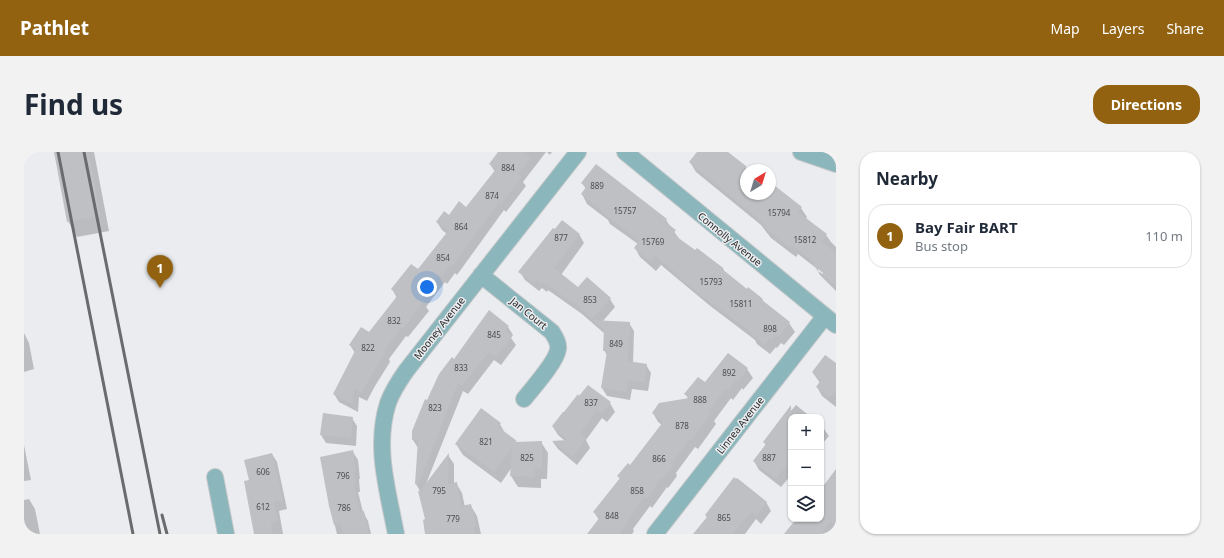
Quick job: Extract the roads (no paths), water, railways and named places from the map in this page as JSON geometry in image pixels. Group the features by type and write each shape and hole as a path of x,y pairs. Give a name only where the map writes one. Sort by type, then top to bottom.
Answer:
{"street":[{"name":"Mooney Avenue","path":"396,534 381,450 382,434 388,402 406,371 578,152"},
{"name":"Connolly Avenue","path":"625,152 831,321"},
{"path":"801,152 836,164"},
{"path":"814,152 836,164"},
{"name":"Jan Court","path":"481,275 552,332 556,340 558,350 554,360 524,399"},
{"name":"Linnea Avenue","path":"655,534 831,321"},
{"path":"215,477 226,534"}],"railway":[{"path":"58,152 133,534"},
{"path":"84,152 160,534"},
{"path":"162,515 167,534"}],"place":[{"name":"Bay Fair BART","path":"160,288"}]}
